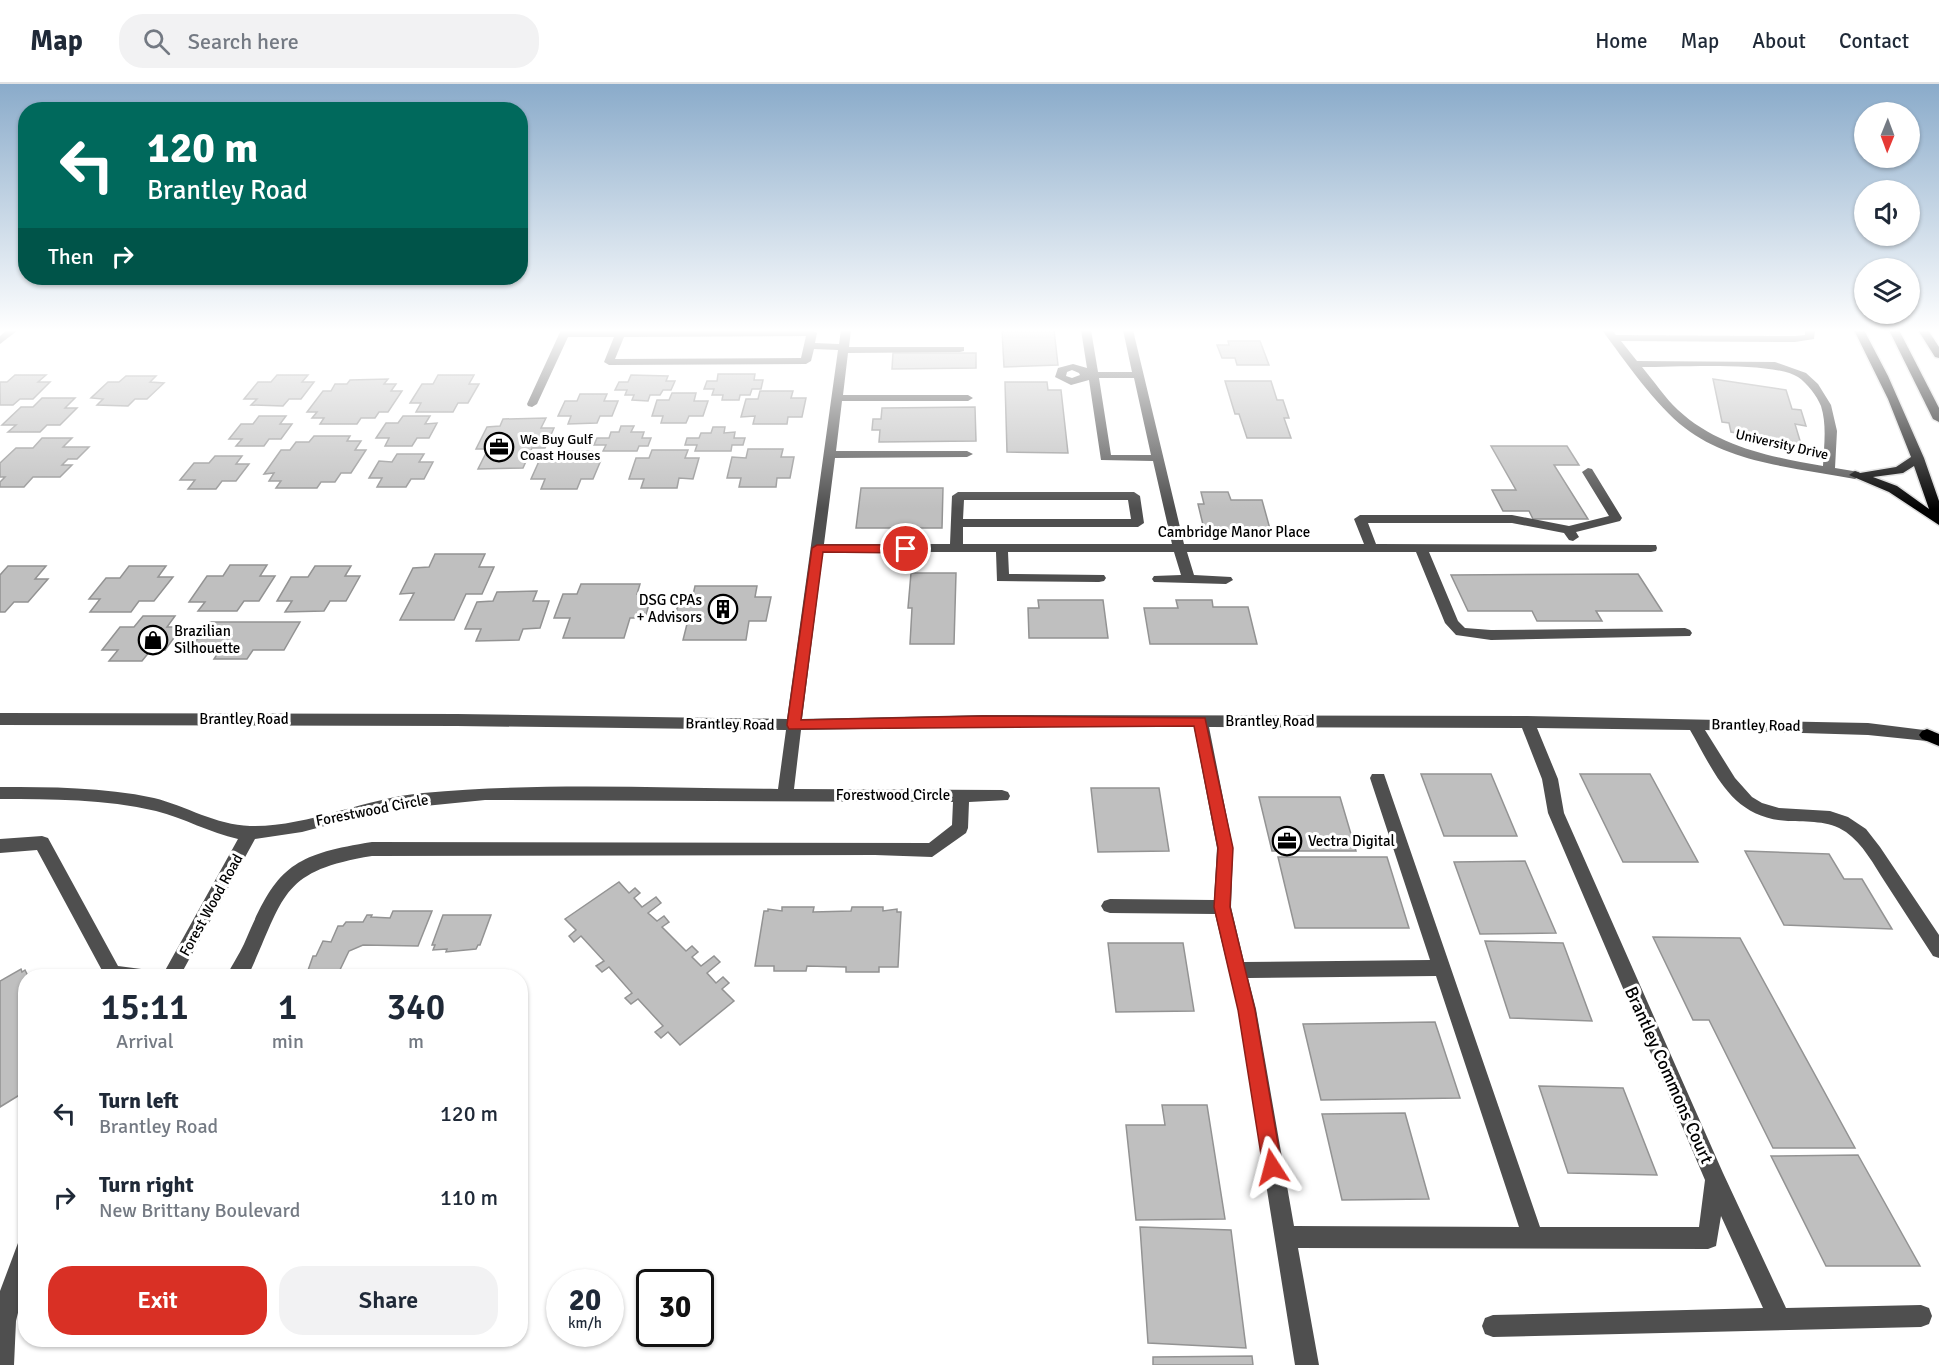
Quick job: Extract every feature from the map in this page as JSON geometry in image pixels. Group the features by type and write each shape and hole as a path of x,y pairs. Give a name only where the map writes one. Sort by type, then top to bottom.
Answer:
{"main road":[{"path":"1890,390 1918,458 1939,520"},
{"path":"1924,390 1939,418"},
{"path":"1855,475 1886,474 1899,470 1918,458"},
{"path":"1855,475 1893,489 1939,520"}],"street":[{"path":"532,404 539,390"},
{"path":"785,794 838,390"},
{"path":"1093,390 1105,458 1158,458"},
{"path":"1142,390 1179,548 1189,579"},
{"name":"University Drive","path":"1655,390 1677,416 1702,434 1748,453 1855,475"},
{"path":"1816,390 1826,405 1831,431 1830,470"},
{"path":"837,398 968,398"},
{"path":"829,455 967,454"},
{"path":"1372,549 1360,519 1512,519 1569,530 1616,518 1588,472"},
{"path":"956,549 958,496 1134,496 1138,523 957,523"},
{"path":"1569,530 1580,548"},
{"name":"Cambridge Manor Place","path":"817,548 1651,548"},
{"path":"1002,548 1002,578 1099,578"},
{"path":"1421,549 1452,623 1461,632 1491,635 1685,633"},
{"path":"1159,579 1227,580"},
{"name":"Brantley Road","path":"0,719 445,720 794,725 1200,721 1527,722 1868,729 1935,736"},
{"path":"1200,721 1225,848 1222,907 1247,1010 1307,1365"},
{"name":"Brantley Commons Court","path":"1284,1238 1708,1238 1715,1180 1556,813 1550,778 1527,722"},
{"path":"1694,724 1739,795 1756,808 1771,813 1808,814 1834,819 1853,828 1870,846 1939,950"},
{"path":"1378,778 1533,1238"},
{"name":"Forestwood Circle","path":"0,793 67,794 152,804 176,810 221,828 250,833 280,829 384,804 474,795 1002,796"},
{"path":"242,969 281,887 300,869 333,855 372,849 875,848 932,850 960,828 961,795"},
{"name":"Forest Wood Road","path":"175,969 250,833"},
{"path":"0,846 42,843 110,969"},
{"path":"1110,906 1222,907"},
{"path":"1237,970 1442,968"},
{"path":"1715,1180 1780,1320"},
{"path":"2,1365 0,1352 6,1308 5,1296 18,1268"},
{"path":"1493,1326 1921,1316"}],"building":[{"path":"0,390 42,390 33,399 20,399 13,405 0,405"},
{"path":"100,390 157,390 147,399 135,399 128,406 97,405 103,399 91,398"},
{"path":"252,390 308,390 301,399 289,399 283,406 251,405 257,399 244,399"},
{"path":"418,390 476,390 468,403 458,403 453,412 416,412 421,403 410,403"},
{"path":"615,390 671,390 663,390 660,395 650,395 648,401 632,400 634,395 625,395 627,390"},
{"path":"714,390 752,390 750,395 740,395 739,400 722,400 723,395 712,395"},
{"path":"1005,390 1061,390 1068,453 1007,452"},
{"path":"1228,390 1274,390 1277,400 1283,400 1289,418 1284,418 1291,438 1247,438 1239,414 1235,414"},
{"path":"1715,390 1785,390 1792,409 1801,410 1806,426 1795,424 1801,444 1731,432 1729,423 1722,422"},
{"path":"323,391 402,391 388,412 379,412 375,418 361,418 357,424 320,424 324,418 312,418 317,412 307,412"},
{"path":"760,391 793,391 791,398 806,398 802,417 788,417 787,424 753,424 755,416 741,417 746,399 758,399"},
{"path":"672,393 696,393 694,401 708,401 703,416 689,416 686,423 661,423 663,416 652,416 657,400 669,400"},
{"path":"580,394 607,394 604,401 618,401 612,416 600,416 597,423 568,424 571,416 558,416 565,401 577,401"},
{"path":"42,398 75,398 65,408 77,408 60,425 47,425 40,432 8,432 16,425 2,425 21,407 33,407"},
{"path":"975,407 976,441 879,442 880,430 872,430 873,419 881,419 882,408"},
{"path":"259,416 286,416 280,424 292,424 281,439 269,439 264,446 236,446 242,439 229,439 241,424 253,424"},
{"path":"403,416 430,416 425,424 437,423 429,438 417,438 412,446 385,446 389,438 376,438 386,423 398,423"},
{"path":"546,418 541,428 554,428 545,448 532,448 523,468 478,469 488,449 476,449 487,427 500,426 503,419"},
{"path":"621,426 634,426 631,432 644,432 642,438 651,438 648,446 639,446 637,451 603,451 606,445 594,445 597,438 609,438 611,432 619,432"},
{"path":"713,427 725,427 724,433 735,432 734,438 745,438 743,445 732,445 731,451 695,451 697,445 685,445 687,438 699,438 701,433 711,433"},
{"path":"314,436 350,436 347,441 361,441 355,450 366,450 351,473 341,473 335,482 321,482 317,488 276,488 281,481 269,481 274,473 264,474 281,450 290,450 296,442 309,442"},
{"path":"42,438 72,438 63,447 89,447 77,459 68,459 62,465 72,465 60,477 33,477 24,487 0,487 0,482 5,477 0,477 0,463 16,448 33,448"},
{"path":"1491,446 1567,446 1579,465 1554,465 1588,519 1533,519 1529,511 1503,511 1492,490 1516,490"},
{"path":"748,449 783,449 781,457 794,457 790,478 777,478 776,487 739,487 741,478 727,478 732,457 746,458"},
{"path":"652,450 688,450 685,458 699,458 693,479 679,478 677,488 641,488 644,479 629,479 636,458 649,458"},
{"path":"558,451 592,451 589,460 601,460 593,479 581,479 577,489 541,489 545,479 531,479 540,459 554,459"},
{"path":"397,454 424,454 419,462 433,462 424,479 411,479 406,487 377,487 382,478 369,478 379,461 392,462"},
{"path":"215,456 242,456 236,464 249,464 236,481 222,481 216,489 188,489 195,480 180,480 194,463 209,463"},
{"path":"861,488 943,488 942,528 856,528"},
{"path":"1201,492 1228,492 1231,500 1262,500 1270,529 1204,529 1198,504 1204,504"},
{"path":"435,554 485,554 479,567 494,567 482,594 466,594 454,620 400,620 414,593 400,594 413,568 429,567"},
{"path":"230,565 267,565 260,576 275,576 259,601 244,601 237,611 198,611 205,602 189,602 207,576 223,576"},
{"path":"8,566 46,566 35,579 48,579 28,602 14,602 5,612 0,612 0,575"},
{"path":"129,566 166,566 158,577 173,577 154,601 139,601 131,612 90,612 100,599 89,599 106,578 120,578"},
{"path":"315,566 351,566 345,576 360,576 346,601 330,601 324,611 285,612 292,601 277,601 291,577 308,577"},
{"path":"911,573 956,573 954,644 910,644 912,608 908,608"},
{"path":"1638,574 1662,611 1596,611 1602,621 1537,621 1532,611 1468,611 1451,575"},
{"path":"581,584 640,584 637,594 652,594 645,618 630,618 624,638 563,638 570,618 554,618 563,594 577,594"},
{"name":"DSG CPAs + Advisors","path":"695,586 757,586 755,597 771,597 766,621 749,621 746,640 683,640 688,620 674,621 680,596 693,595"},
{"path":"537,591 533,601 549,601 540,628 523,629 519,640 476,641 481,629 465,629 477,602 493,601 497,592"},
{"path":"1038,600 1103,600 1108,638 1029,638 1028,608 1039,608"},
{"path":"1176,600 1212,600 1213,607 1248,607 1257,644 1150,644 1144,608 1178,608"},
{"path":"143,616 175,616 167,627 182,627 165,650 150,651 142,661 109,661 118,650 102,650 120,627 134,627"},
{"path":"209,622 300,622 284,650 253,650 247,659 214,659 220,650 190,650"},
{"path":"1421,774 1491,774 1517,836 1444,836"},
{"path":"1580,774 1650,774 1698,862 1623,862"},
{"path":"1091,788 1159,788 1169,851 1098,852"},
{"path":"1259,797 1340,797 1356,851 1272,851"},
{"path":"1745,851 1829,854 1844,879 1862,879 1892,929 1784,925"},
{"path":"1278,857 1387,857 1409,928 1295,928"},
{"path":"1525,861 1556,933 1480,934 1454,862"},
{"path":"619,882 629,893 635,888 640,893 634,898 642,907 656,897 661,903 648,913 657,921 664,916 669,922 662,927 686,951 692,946 698,952 692,957 701,966 714,956 720,962 707,973 716,983 723,977 729,983 722,989 734,1001 680,1045 668,1032 661,1038 655,1032 663,1026 638,999 631,1004 625,998 632,993 609,967 602,972 596,966 604,961 581,936 574,942 569,936 576,930 565,919"},
{"path":"782,907 814,907 813,912 851,911 852,907 883,907 883,911 897,909 897,912 901,912 898,967 879,967 879,972 846,972 846,967 807,966 806,971 774,971 774,966 755,966 764,911 768,909 782,911"},
{"path":"393,911 432,911 418,946 363,945 349,951 340,969 308,969 313,956 316,956 323,941 331,942 338,926 343,926 346,922 363,922 367,915 390,918"},
{"path":"443,915 491,915 480,945 476,949 446,952 447,949 433,950 435,945 432,945"},
{"path":"1653,937 1740,938 1855,1148 1773,1148 1709,1020 1693,1020"},
{"path":"1485,941 1563,943 1592,1021 1510,1018"},
{"path":"1108,943 1183,943 1194,1011 1116,1012"},
{"path":"18,971 18,1096 0,1107 0,981"},
{"path":"1435,1022 1460,1098 1321,1100 1303,1024"},
{"path":"1539,1086 1623,1088 1657,1175 1568,1173"},
{"path":"1162,1105 1207,1105 1225,1219 1136,1220 1126,1125 1165,1125"},
{"path":"1405,1113 1429,1199 1342,1200 1322,1114"},
{"path":"1858,1155 1920,1266 1826,1266 1771,1156"},
{"path":"1140,1227 1231,1230 1246,1348 1148,1343"},
{"path":"1252,1356 1253,1365 1153,1365 1153,1357"}],"place":[{"name":"We Buy Gulf Coast Houses","path":"499,447"},
{"name":"DSG CPAs + Advisors","path":"723,609"},
{"name":"Brazilian Silhouette","path":"153,640"},
{"name":"Vectra Digital","path":"1287,841"}],"route":[{"path":"906,549 817,548 794,725 1200,721 1225,848 1222,907 1247,1010 1272,1167"}]}
